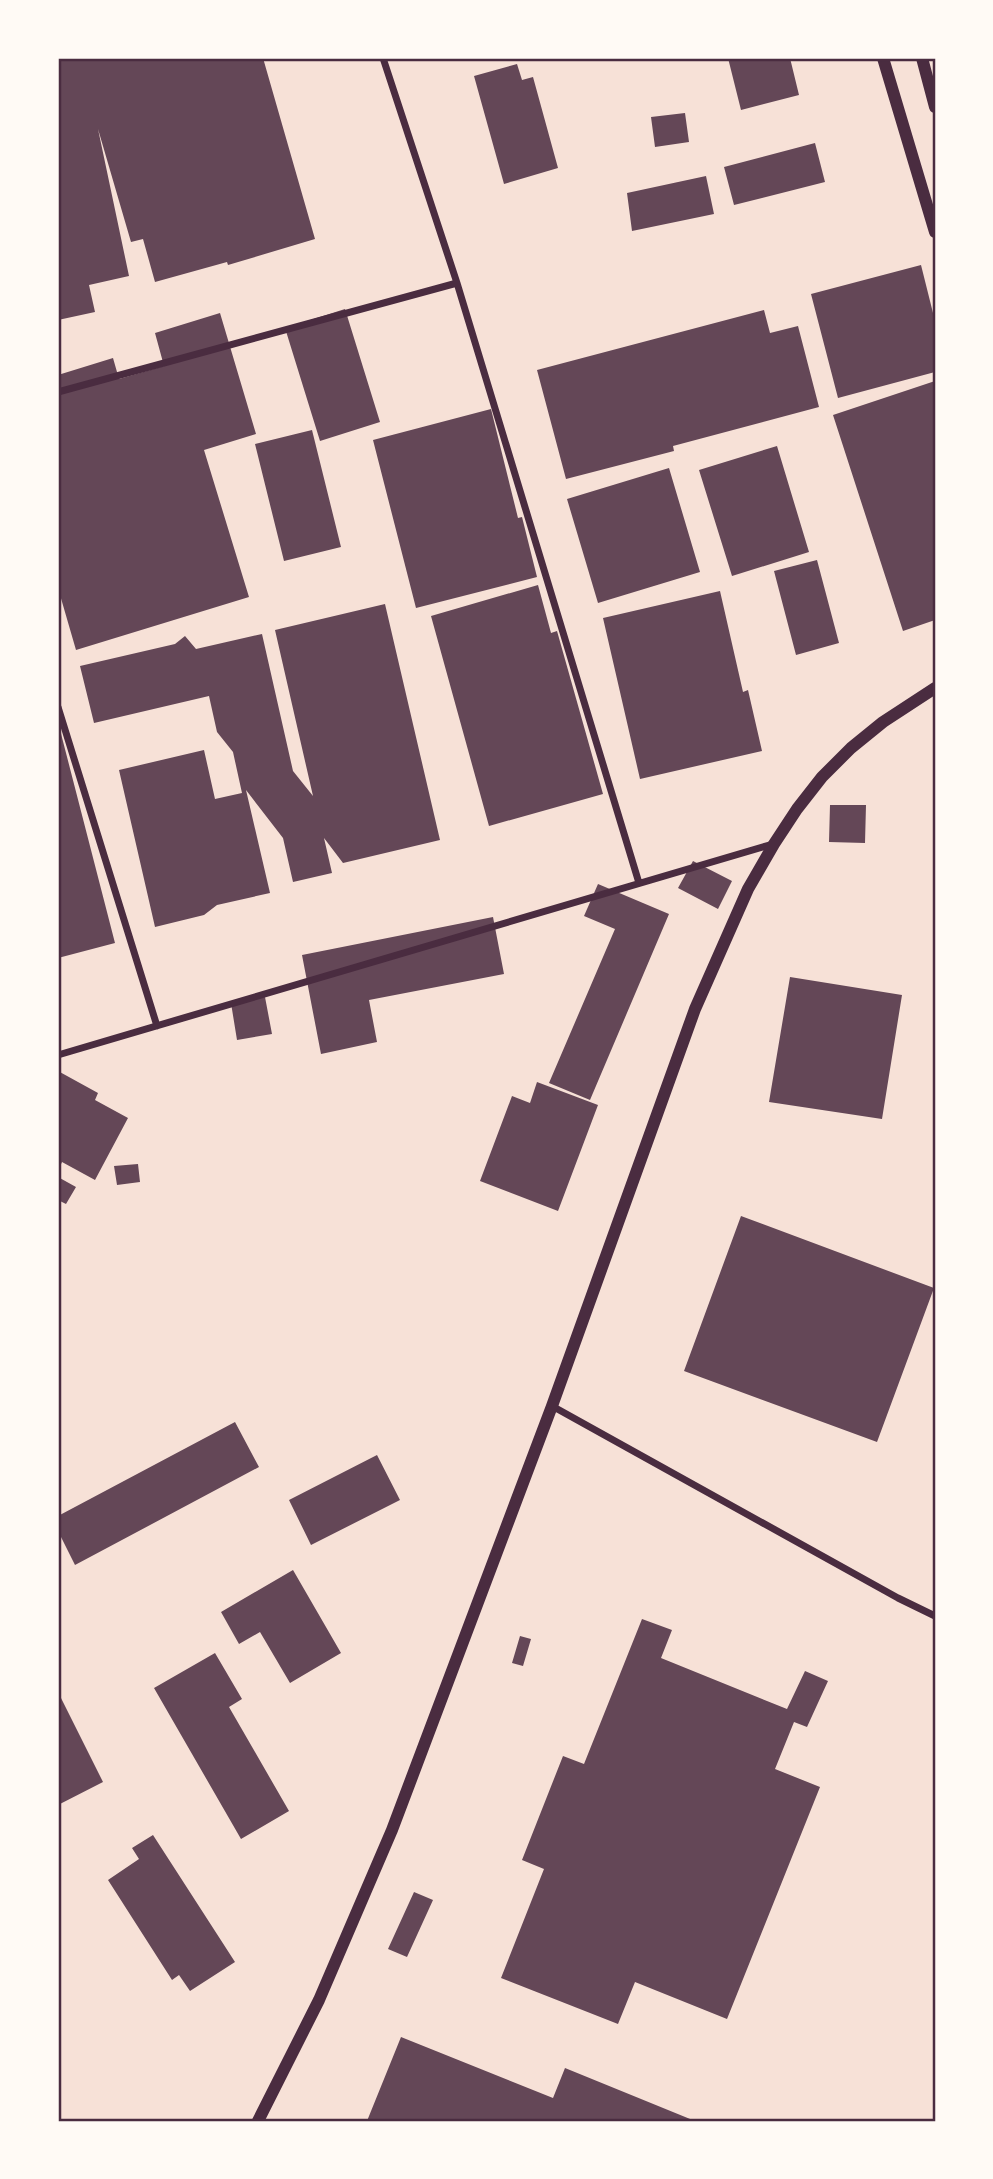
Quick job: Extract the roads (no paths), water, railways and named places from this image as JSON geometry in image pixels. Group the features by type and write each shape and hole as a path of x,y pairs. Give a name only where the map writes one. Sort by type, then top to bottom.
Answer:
{"street":[{"path":"383,58 457,283 639,883"},
{"path":"883,58 935,233"},
{"path":"922,58 935,107"},
{"path":"58,392 457,283"},
{"path":"258,2121 355,1920 392,1830 552,1406 695,1009 748,889 774,844 822,777 851,748 883,722 935,688"},
{"path":"58,707 157,1026"},
{"path":"58,1055 774,844"},
{"path":"552,1406 935,1616"}]}
